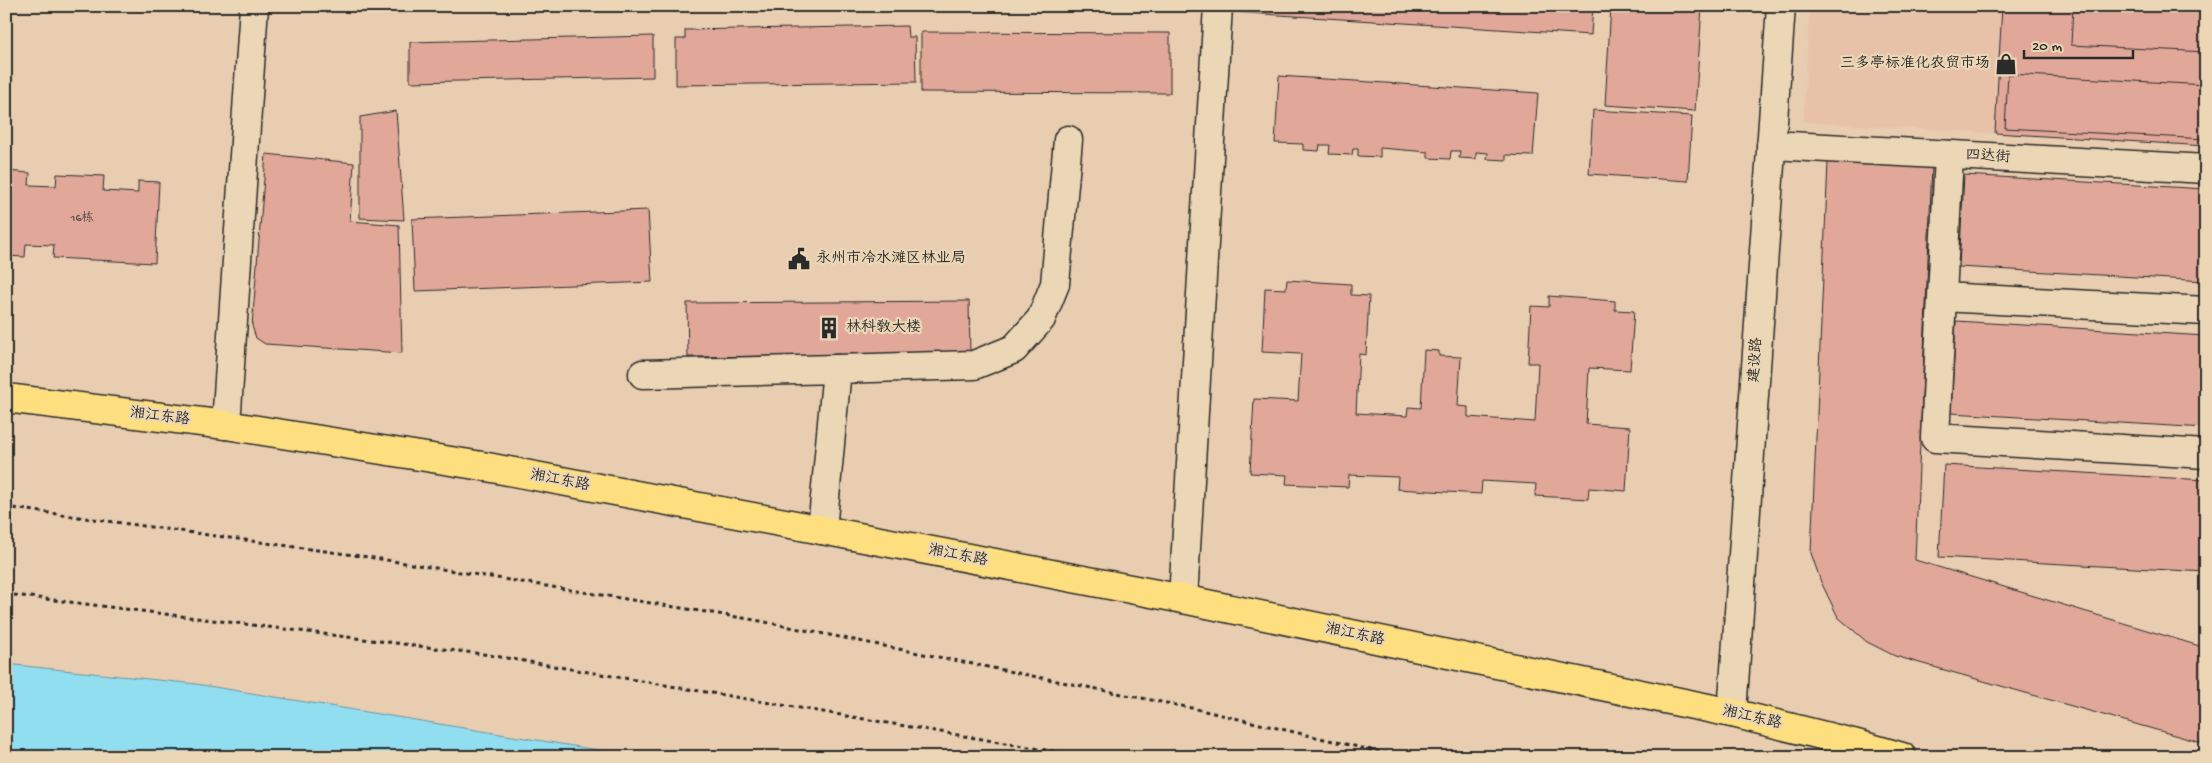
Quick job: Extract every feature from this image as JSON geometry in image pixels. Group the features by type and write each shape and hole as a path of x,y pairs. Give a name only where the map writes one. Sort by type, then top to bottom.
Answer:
{"main road":[{"name":"湘江东路","path":"6,398 226,425 482,466 822,530 1183,599 1732,713 1902,757"}],"street":[{"path":"226,425 254,6"},
{"path":"1183,599 1218,6"},
{"name":"建设路","path":"1732,713 1780,6"},
{"path":"643,374 974,365 1014,350 1042,320 1055,284 1068,140"},
{"name":"四达街","path":"1771,145 2206,169"},
{"path":"1949,155 1935,438 2206,454"},
{"path":"1942,297 2206,311"},
{"path":"822,530 837,369"}],"path":[{"path":"6,508 368,556 756,620 1196,709 1401,757"},
{"path":"6,594 484,654 1087,757"}],"shaded area":[{"name":"三多亭标准化农贸市场","path":"1810,6 2206,6 2206,146 1803,122"}],"water":[{"path":"6,664 196,684 640,757 6,757"}],"building":[{"path":"1232,6 1593,6 1591,35 1232,12"},
{"path":"1611,6 1702,6 1695,111 1605,105"},
{"path":"2002,6 2206,6 2206,146 1995,133"},
{"path":"2073,6 2206,6 2206,52 2071,45"},
{"path":"907,26 908,37 915,37 916,82 676,85 676,39 685,39 685,30"},
{"path":"921,32 1170,33 1170,93 921,92"},
{"path":"653,36 653,77 410,82 410,42"},
{"path":"2008,74 2206,85 2206,139 2005,128"},
{"path":"1279,76 1538,93 1533,156 1506,155 1506,160 1487,159 1488,153 1476,152 1476,159 1459,158 1460,151 1451,151 1450,159 1428,158 1428,152 1380,148 1380,157 1358,156 1358,149 1353,149 1352,155 1329,154 1330,145 1320,145 1319,151 1303,150 1303,144 1275,143"},
{"path":"1593,110 1692,116 1688,181 1589,174"},
{"path":"396,111 404,220 360,218 360,117"},
{"path":"266,154 354,163 350,221 399,225 402,353 265,344 256,338 252,326"},
{"path":"1828,162 1932,166 1915,560 2206,648 2206,744 1895,656 1867,642 1838,617 1821,582 1811,553"},
{"path":"6,171 30,173 29,185 56,186 57,174 104,176 103,191 138,193 138,181 159,182 155,263 53,258 54,245 26,244 25,257 6,256"},
{"path":"1964,175 2206,189 2206,281 1959,267"},
{"path":"648,210 652,282 415,291 412,219"},
{"path":"1287,280 1351,284 1351,295 1369,296 1366,355 1359,354 1356,413 1407,416 1408,407 1421,408 1424,350 1439,351 1439,356 1461,357 1458,406 1468,407 1468,417 1535,422 1538,363 1528,363 1531,306 1549,307 1549,296 1615,301 1615,310 1634,311 1630,370 1589,368 1586,424 1630,427 1626,491 1589,488 1588,499 1535,496 1536,484 1482,481 1481,494 1397,489 1398,477 1349,475 1348,487 1286,484 1287,475 1250,473 1254,399 1298,401 1301,354 1262,352 1265,288 1286,289"},
{"name":"林科教大楼","path":"969,301 970,354 688,357 687,303"},
{"path":"1956,321 2206,336 2206,428 1951,413"},
{"path":"1944,465 2206,480 2206,572 1939,557"}],"place":[{"name":"三多亭标准化农贸市场","path":"2006,64"},
{"name":"永州市冷水滩区林业局","path":"799,259"},
{"name":"林科教大楼","path":"829,328"}]}
